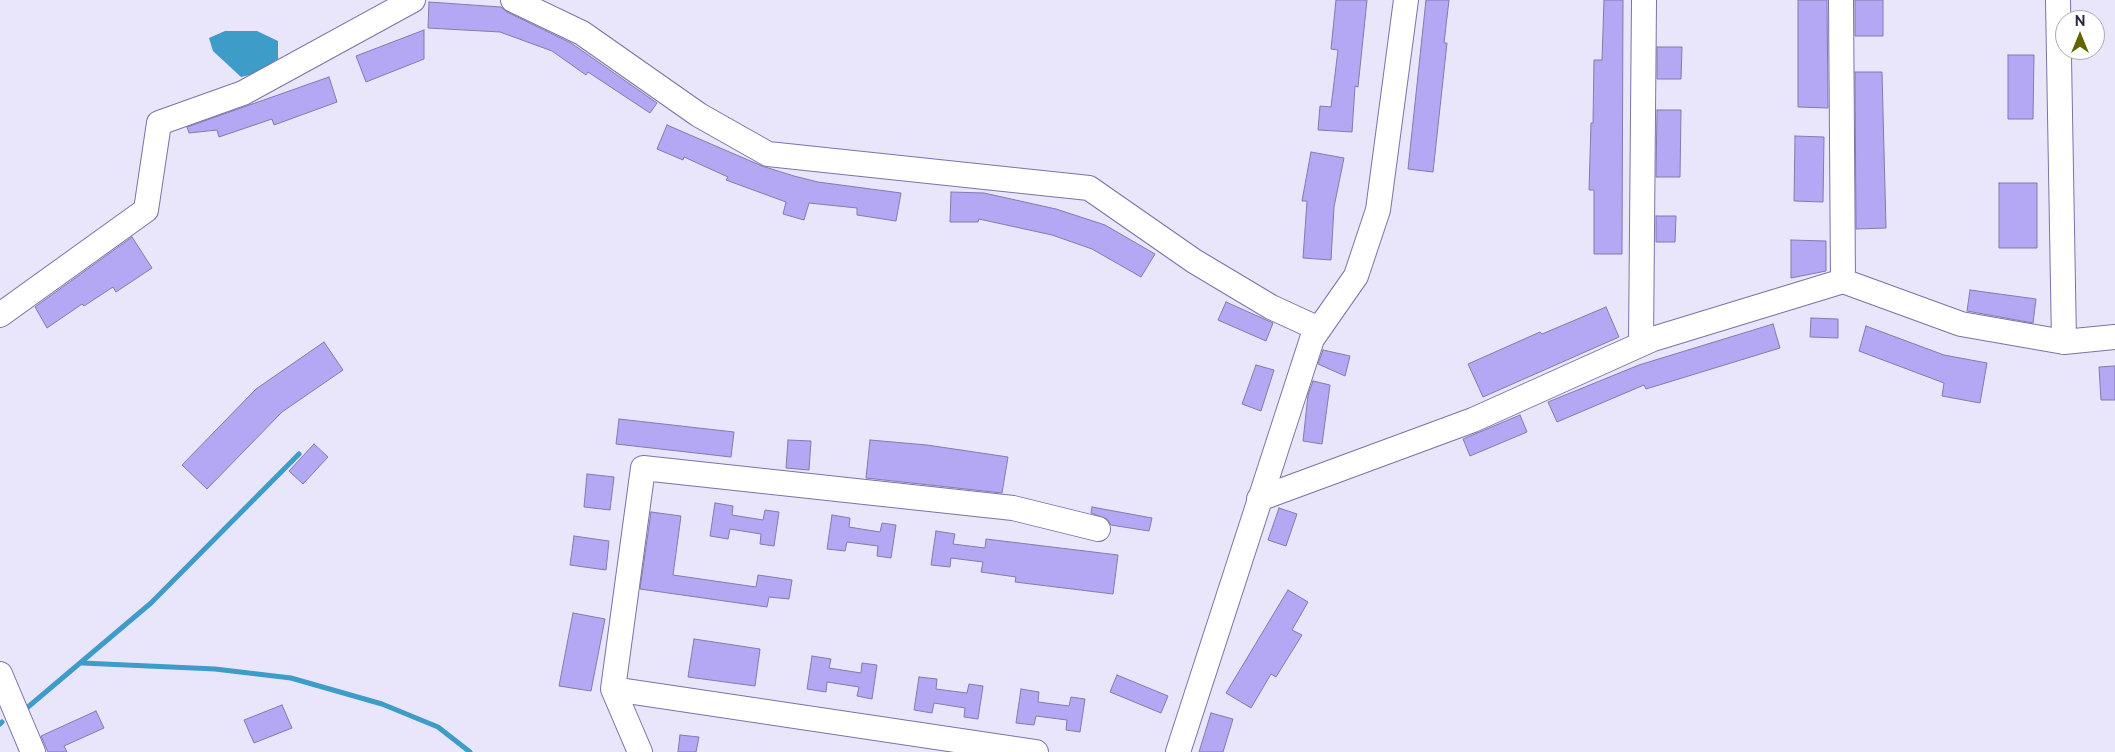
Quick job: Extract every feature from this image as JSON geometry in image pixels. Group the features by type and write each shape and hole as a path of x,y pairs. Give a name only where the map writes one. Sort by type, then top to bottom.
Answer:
{"street":[{"path":"0,315 146,210 159,123 243,92 413,0"},
{"path":"514,0 582,33 699,115 768,154 1090,188 1194,261 1272,307 1319,329"},
{"path":"1178,752 1312,339 1356,276 1378,210 1406,0"},
{"path":"1641,344 1644,0"},
{"path":"1841,0 1844,281"},
{"path":"2058,0 2064,342"},
{"path":"1259,499 1473,420 1641,344 1844,281 1961,324 2064,342 2115,337"},
{"path":"640,752 613,689 643,468 1012,508 1098,529"},
{"path":"0,674 33,752"},
{"path":"613,689 1036,752"}],"water":[{"path":"225,31 257,31 278,41 278,59 254,74 241,77 213,51 209,38"}],"building":[{"path":"1336,0 1367,0 1358,87 1355,86 1352,132 1318,130 1320,106 1331,107 1338,50 1331,49"},
{"path":"1426,0 1449,0 1444,43 1447,43 1433,172 1408,169"},
{"path":"1604,0 1623,0 1622,254 1594,254 1594,190 1589,190 1594,60 1602,60"},
{"path":"1798,0 1827,0 1828,108 1798,107"},
{"path":"1855,0 1883,0 1883,36 1855,36"},
{"path":"429,2 501,7 507,12 571,43 657,103 650,113 588,72 586,75 552,51 500,32 428,28"},
{"path":"424,30 424,59 366,82 356,56"},
{"path":"1657,47 1682,47 1681,79 1657,79"},
{"path":"2008,55 2034,55 2033,119 2008,119"},
{"path":"1855,72 1882,72 1886,228 1856,229"},
{"path":"329,77 337,102 274,125 272,119 219,137 217,130 189,133 187,127"},
{"path":"1657,110 1681,110 1680,177 1656,177"},
{"path":"667,125 762,166 794,176 818,182 901,193 896,221 857,215 857,208 809,203 804,220 783,214 786,202 726,180 728,177 684,157 683,160 657,149"},
{"path":"1795,136 1824,137 1823,202 1794,201"},
{"path":"1311,152 1344,158 1334,207 1331,260 1303,258 1307,201 1302,201"},
{"path":"1999,183 2037,183 2037,248 1999,248"},
{"path":"951,192 984,193 1056,209 1105,225 1155,254 1141,277 1092,249 1052,235 979,219 978,222 950,222"},
{"path":"1656,216 1676,216 1675,242 1656,242"},
{"path":"132,237 152,268 116,292 113,287 84,306 82,304 47,328 35,307"},
{"path":"1791,240 1826,241 1826,271 1791,278"},
{"path":"1970,290 2036,299 2033,323 1967,311"},
{"path":"1226,302 1273,323 1266,341 1218,320"},
{"path":"1606,307 1619,337 1483,397 1468,364 1540,332 1542,334"},
{"path":"1811,318 1838,319 1838,338 1810,337"},
{"path":"1773,324 1780,348 1646,389 1644,385 1557,422 1548,402 1639,365"},
{"path":"1866,326 1944,355 1987,363 1980,403 1942,396 1944,383 1859,351"},
{"path":"324,342 343,370 282,412 207,489 182,465 256,389"},
{"path":"1323,350 1350,356 1345,376 1318,364"},
{"path":"1256,365 1274,370 1261,411 1242,404"},
{"path":"2115,366 2115,400 2101,400 2099,367"},
{"path":"1313,381 1330,385 1322,444 1303,441 1308,395"},
{"path":"1520,415 1527,432 1470,456 1463,439"},
{"path":"619,419 734,432 731,457 616,444"},
{"path":"788,440 811,441 809,470 786,468"},
{"path":"870,440 927,445 1008,457 1002,493 866,478"},
{"path":"314,444 328,457 303,484 289,471"},
{"path":"587,474 614,477 610,510 584,507"},
{"path":"715,503 733,506 732,515 763,520 765,510 779,512 774,546 760,544 761,534 730,529 728,539 710,536"},
{"path":"1092,507 1152,518 1149,531 1111,525 1107,519 1091,513"},
{"path":"1279,508 1297,514 1286,546 1268,540"},
{"path":"651,512 681,516 673,575 756,587 758,575 792,580 789,599 769,597 767,607 640,589"},
{"path":"832,515 850,518 849,527 880,532 882,523 896,525 891,558 877,556 878,546 847,542 845,551 827,549"},
{"path":"936,531 955,534 953,544 985,548 986,539 1118,555 1113,594 1015,582 1016,577 981,572 983,562 951,558 950,567 931,565"},
{"path":"574,536 609,541 606,570 570,565"},
{"path":"1288,590 1308,602 1292,630 1302,635 1276,677 1271,674 1251,708 1226,693"},
{"path":"573,613 605,619 591,691 559,686"},
{"path":"694,639 760,649 755,686 688,677"},
{"path":"812,656 831,659 829,668 861,673 862,663 877,665 872,699 857,696 859,687 827,682 826,692 807,689"},
{"path":"1117,675 1168,696 1161,713 1110,692"},
{"path":"919,677 937,679 936,689 967,693 969,684 983,686 978,719 964,717 965,708 934,703 932,713 914,710"},
{"path":"1021,689 1039,692 1038,702 1069,706 1071,697 1085,699 1080,732 1066,730 1067,720 1036,716 1034,725 1016,723"},
{"path":"282,705 292,728 254,743 244,720"},
{"path":"96,711 104,728 64,746 67,752 48,752 41,736"},
{"path":"1211,713 1233,719 1223,752 1199,752"},
{"path":"680,735 699,737 696,752 678,752"}],"waterway":[{"path":"28,707 151,603 299,454"},
{"path":"82,663 215,669 291,678 382,704 438,727 470,752"}]}
